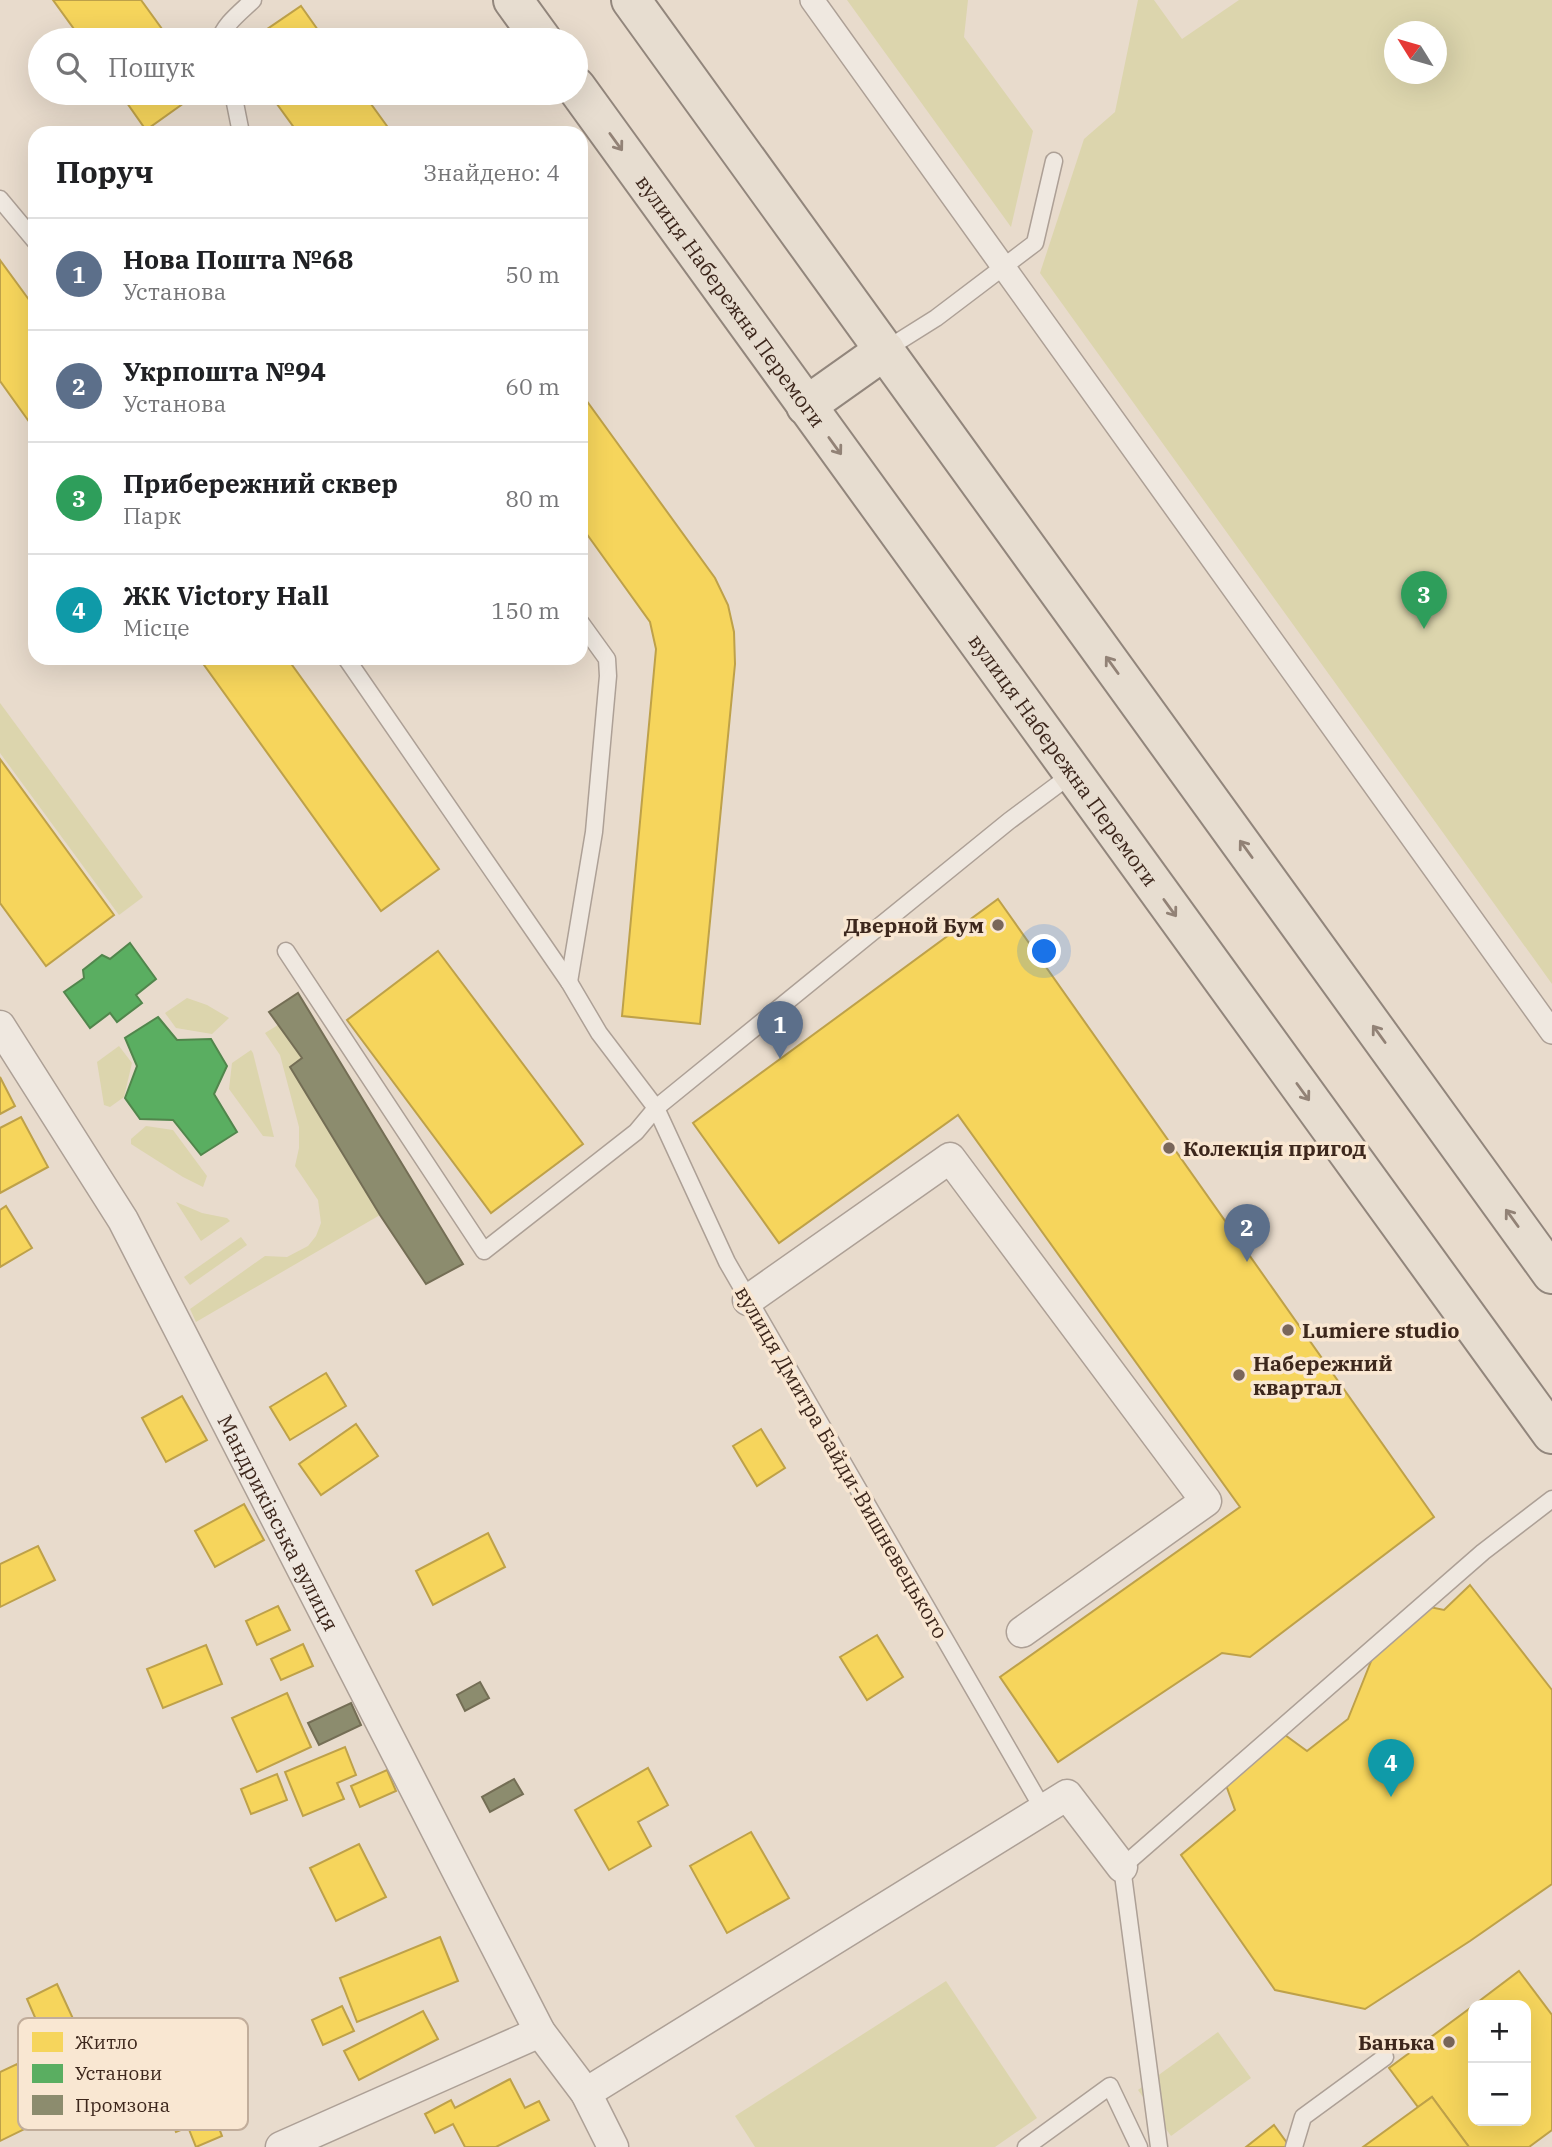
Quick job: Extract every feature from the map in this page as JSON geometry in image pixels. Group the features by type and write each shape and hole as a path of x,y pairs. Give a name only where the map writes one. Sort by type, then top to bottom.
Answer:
{"main road":[{"path":"513,0 533,28"},
{"path":"631,0 1552,1273"},
{"name":"вулиця Набережна Перемоги","path":"588,104 1552,1434"},
{"path":"806,406 885,350"}],"street":[{"path":"812,0 1552,1032"},
{"name":"Мандриківська вулиця","path":"0,1026 123,1220 540,2032 586,2093 612,2147"},
{"path":"748,1300 950,1158 1206,1501 1023,1632"},
{"path":"586,2093 1067,1795 1122,1867"},
{"path":"281,2147 540,2032"}],"lane":[{"path":"226,28 253,0"},
{"path":"235,105 239,126"},
{"path":"885,350 936,318 1035,243 1054,162"},
{"path":"0,199 28,233"},
{"path":"569,982 594,832 608,676 607,659 588,633"},
{"name":"вулиця Дмитра Байди-Вишневецького","path":"351,665 569,982 599,1033 656,1108 727,1262 1043,1809"},
{"path":"286,951 484,1251 636,1132 656,1108 1009,821 1072,774"},
{"path":"1157,2147 1122,1867 1474,1560 1514,1526 1552,1499"},
{"path":"1294,2147 1303,2117 1385,2057"},
{"path":"1110,2087 1157,2147"},
{"path":"1026,2147 1110,2087"},
{"path":"1110,2087 1139,2147"}],"shaded area":[{"path":"847,0 968,0 964,37 1033,131 1011,227"},
{"path":"1138,0 1154,0 1182,39 1239,0 1552,0 1552,984 1040,273 1084,139 1115,112"},
{"path":"0,703 143,897 119,915 0,753"},
{"path":"187,998 207,1005 229,1018 212,1034 176,1028 165,1013"},
{"path":"278,1025 302,1058 290,1068 380,1215 196,1322 190,1309 265,1256 287,1257 308,1246 321,1223 318,1200 295,1166 299,1148 299,1127 280,1055 265,1033"},
{"path":"119,1046 132,1063 124,1097 110,1107 104,1105 97,1062"},
{"path":"251,1050 274,1137 263,1136 229,1089 232,1063"},
{"path":"146,1126 173,1130 207,1176 203,1187 131,1144 131,1139"},
{"path":"176,1202 202,1213 227,1218 230,1221 201,1241"},
{"path":"241,1237 247,1245 190,1285 184,1277"},
{"path":"946,1981 1037,2118 995,2147 755,2147 735,2116"},
{"path":"1218,2032 1251,2078 1171,2136 1138,2090"}],"building: Житло":[{"path":"53,0 141,0 161,28 73,28"},
{"path":"301,6 317,28 269,28"},
{"path":"128,105 181,105 152,126 143,126"},
{"path":"278,105 372,105 387,126 293,126"},
{"path":"0,260 28,298 28,420 0,381"},
{"path":"588,403 715,578 728,605 734,632 735,664 700,1024 622,1016 656,649 650,622 588,536"},
{"path":"204,665 292,665 439,869 381,911"},
{"path":"0,759 114,915 46,966 0,903"},
{"name":"Набережний квартал","path":"998,899 1434,1517 1250,1657 1222,1653 1058,1762 1000,1677 1240,1507 958,1115 779,1243 693,1123"},
{"path":"438,951 583,1144 491,1213 347,1020"},
{"path":"0,1077 15,1106 0,1114"},
{"path":"21,1117 48,1167 0,1193 0,1128"},
{"path":"6,1206 32,1248 0,1267 0,1210"},
{"path":"326,1373 346,1406 290,1440 270,1407"},
{"path":"182,1396 207,1440 166,1462 142,1418"},
{"path":"356,1424 378,1456 321,1495 299,1464"},
{"path":"761,1429 785,1468 757,1486 733,1446"},
{"path":"244,1504 264,1540 215,1567 195,1531"},
{"path":"488,1533 505,1567 433,1605 416,1571"},
{"path":"38,1546 55,1580 0,1607 0,1564"},
{"path":"1470,1585 1552,1690 1552,1884 1365,2009 1275,1990 1181,1855 1235,1810 1226,1785 1285,1735 1307,1751 1348,1719 1374,1654 1430,1607 1444,1610"},
{"path":"278,1606 290,1630 257,1645 246,1621"},
{"path":"877,1635 903,1677 867,1700 840,1657"},
{"path":"303,1644 313,1666 281,1680 271,1659"},
{"path":"206,1645 222,1684 163,1708 147,1669"},
{"path":"287,1693 311,1747 257,1772 232,1718"},
{"path":"345,1747 356,1775 337,1783 344,1799 303,1816 285,1772"},
{"path":"648,1768 668,1805 638,1822 651,1846 609,1870 575,1810"},
{"path":"387,1770 396,1791 360,1807 351,1786"},
{"path":"277,1774 287,1800 251,1814 241,1789"},
{"path":"751,1832 789,1898 727,1933 690,1866"},
{"path":"359,1844 386,1897 336,1921 310,1868"},
{"path":"440,1937 458,1981 357,2022 340,1978"},
{"name":"Банька","path":"1519,1971 1552,2015 1552,2130 1529,2147 1469,2147 1432,2097 1418,2107 1389,2068 1468,2010 1468,2126 1531,2126 1531,2000 1481,2000"},
{"path":"57,1984 73,2018 35,2018 27,1999"},
{"path":"342,2006 354,2031 323,2045 312,2020"},
{"path":"423,2011 438,2039 359,2080 344,2051"},
{"path":"17,2064 18,2066 18,2130 23,2130 0,2141 0,2072"},
{"path":"510,2079 525,2108 539,2101 549,2120 496,2147 465,2147 453,2124 435,2133 425,2114 451,2100 455,2108"},
{"path":"1432,2097 1469,2147 1363,2147 1418,2107"},
{"path":"1274,2125 1290,2147 1246,2147"},
{"path":"189,2130 220,2130 222,2136 196,2147"}],"building: Установи":[{"path":"130,943 156,979 136,995 142,1003 117,1022 110,1013 90,1028 64,992 84,978 83,970 102,955 110,959"},
{"path":"158,1017 177,1040 211,1039 227,1066 214,1094 237,1132 201,1155 173,1120 140,1119 125,1098 137,1066 125,1038"}],"building: Промзона":[{"path":"298,993 463,1264 426,1284 380,1215 290,1067 302,1058 269,1012"},
{"path":"480,1682 489,1698 465,1711 457,1695"},
{"path":"351,1703 361,1725 319,1745 308,1723"},
{"path":"514,1779 523,1794 490,1812 482,1797"}],"place":[{"name":"Прибережний сквер","path":"1424,629"},
{"name":"Дверной Бум","path":"998,925"},
{"name":"Нова Пошта №68","path":"780,1059"},
{"name":"Колекція пригод","path":"1169,1148"},
{"name":"Укрпошта №94","path":"1247,1262"},
{"name":"Lumiere studio","path":"1288,1330"},
{"name":"Набережний квартал","path":"1239,1375"},
{"name":"ЖК Victory Hall","path":"1391,1797"},
{"name":"Банька","path":"1449,2042"}]}
